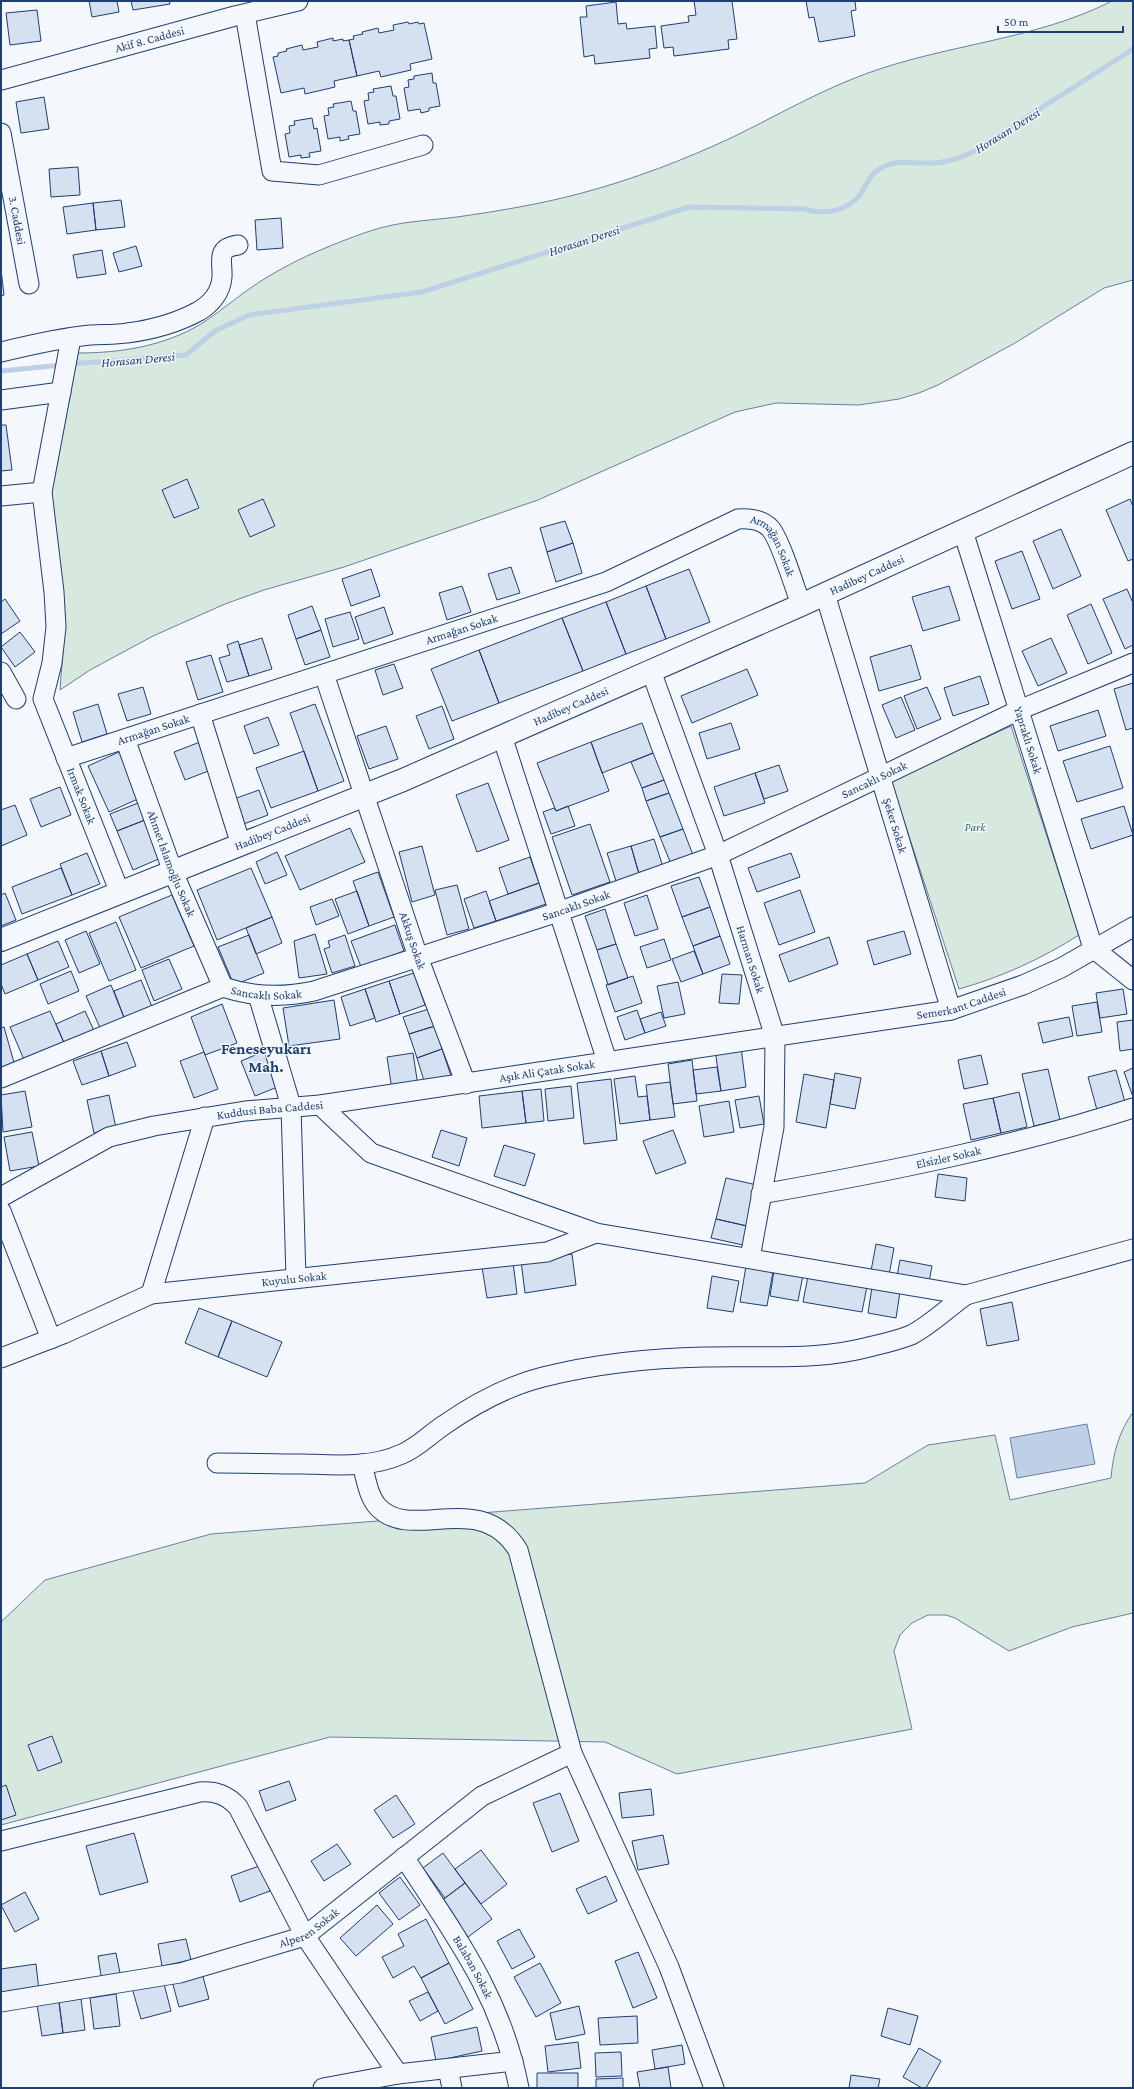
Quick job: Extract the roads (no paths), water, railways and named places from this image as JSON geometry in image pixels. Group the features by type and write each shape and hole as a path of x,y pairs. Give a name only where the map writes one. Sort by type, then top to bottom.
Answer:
{"main road":[{"name":"Hadibey Caddesi","path":"1,940 364,796 801,605 1133,453"}],"street":[{"name":"Akif 8. Caddesi","path":"1,80 238,10 298,1"},
{"path":"238,10 272,171 320,175 423,145"},
{"name":"3. Caddesi","path":"1,133 29,284"},
{"path":"1,352 71,338 146,330 182,319 199,311 212,301 220,288 222,278 220,260 222,254 226,249 238,245"},
{"path":"1,496 42,492 71,338"},
{"path":"1,400 61,392"},
{"name":"Irmak Sokak","path":"42,492 56,621 52,663 43,699 120,894"},
{"name":"Armağan Sokak","path":"66,758 606,582 738,519 756,519 763,522 774,534 801,605"},
{"name":"Yapraklı Sokak","path":"963,531 1093,948"},
{"name":"Şeker Sokak","path":"825,594 951,1010"},
{"name":"Sancaklı Sokak","path":"1,1078 223,987 258,995 282,996 314,991 558,912 718,855 881,778 1019,710 1133,663"},
{"name":"Harman Sokak","path":"651,671 718,855 775,1036 774,1128 750,1258"},
{"path":"1,672 16,699"},
{"name":"Akkuş Sokak","path":"324,674 418,958 466,1084"},
{"path":"200,714 241,845"},
{"path":"502,736 607,1061"},
{"name":"Ahmet İslamoğlu Sokak","path":"125,739 173,872 223,987"},
{"name":"Semerkant Caddesi","path":"775,1036 951,1010 1023,985 1061,968 1093,948 1119,936 1133,927"},
{"path":"1093,948 1133,980"},
{"path":"258,995 291,1106 296,1278"},
{"name":"Aşık Ali Çatak Sokak","path":"320,1105 775,1036"},
{"name":"Kuddusi Baba Caddesi","path":"1,1197 109,1137 205,1116 291,1106 320,1105 371,1153 596,1233 966,1295"},
{"name":"Elsizler Sokak","path":"762,1194 866,1175 972,1152 1062,1130 1133,1108"},
{"path":"151,1294 205,1116"},
{"path":"1,1211 51,1339"},
{"name":"Kuyulu Sokak","path":"1,1358 51,1339 151,1294 547,1252 596,1233"},
{"path":"217,1463 362,1464 385,1460 404,1453 478,1403 499,1393 543,1377 661,1359 738,1356 788,1358 839,1354 888,1342 912,1334 966,1295 1133,1249"},
{"path":"362,1464 373,1500 377,1506 390,1516 406,1520 462,1519 481,1521 499,1529 513,1542 518,1550 572,1753 669,1967 714,2088"},
{"name":"Alperen Sokak","path":"1,2002 180,1973 305,1936 482,1796 572,1753"},
{"path":"1,1841 200,1792 218,1793 226,1796 238,1807 305,1936 398,2074"},
{"name":"Balaban Sokak","path":"404,1857 482,1979 502,2024 519,2088"},
{"path":"323,2088 398,2074 513,2061"},
{"path":"448,2069 452,2088"}],"water":[{"path":"1087,1424 1095,1464 1017,1478 1010,1438"}],"waterway":[{"name":"Horasan Deresi","path":"70,364 186,355 215,331 249,315 422,292 689,207 804,209 819,212 834,211 854,201 860,195 875,172 879,169 901,162 937,163 958,158 973,152 1133,49"},
{"name":"Horasan Deresi","path":"1,371 62,365"}],"district":[{"name":"Feneseyukarı Mah.","path":"266,1057"}],"park label":[{"name":"Park","path":"975,827"}]}
